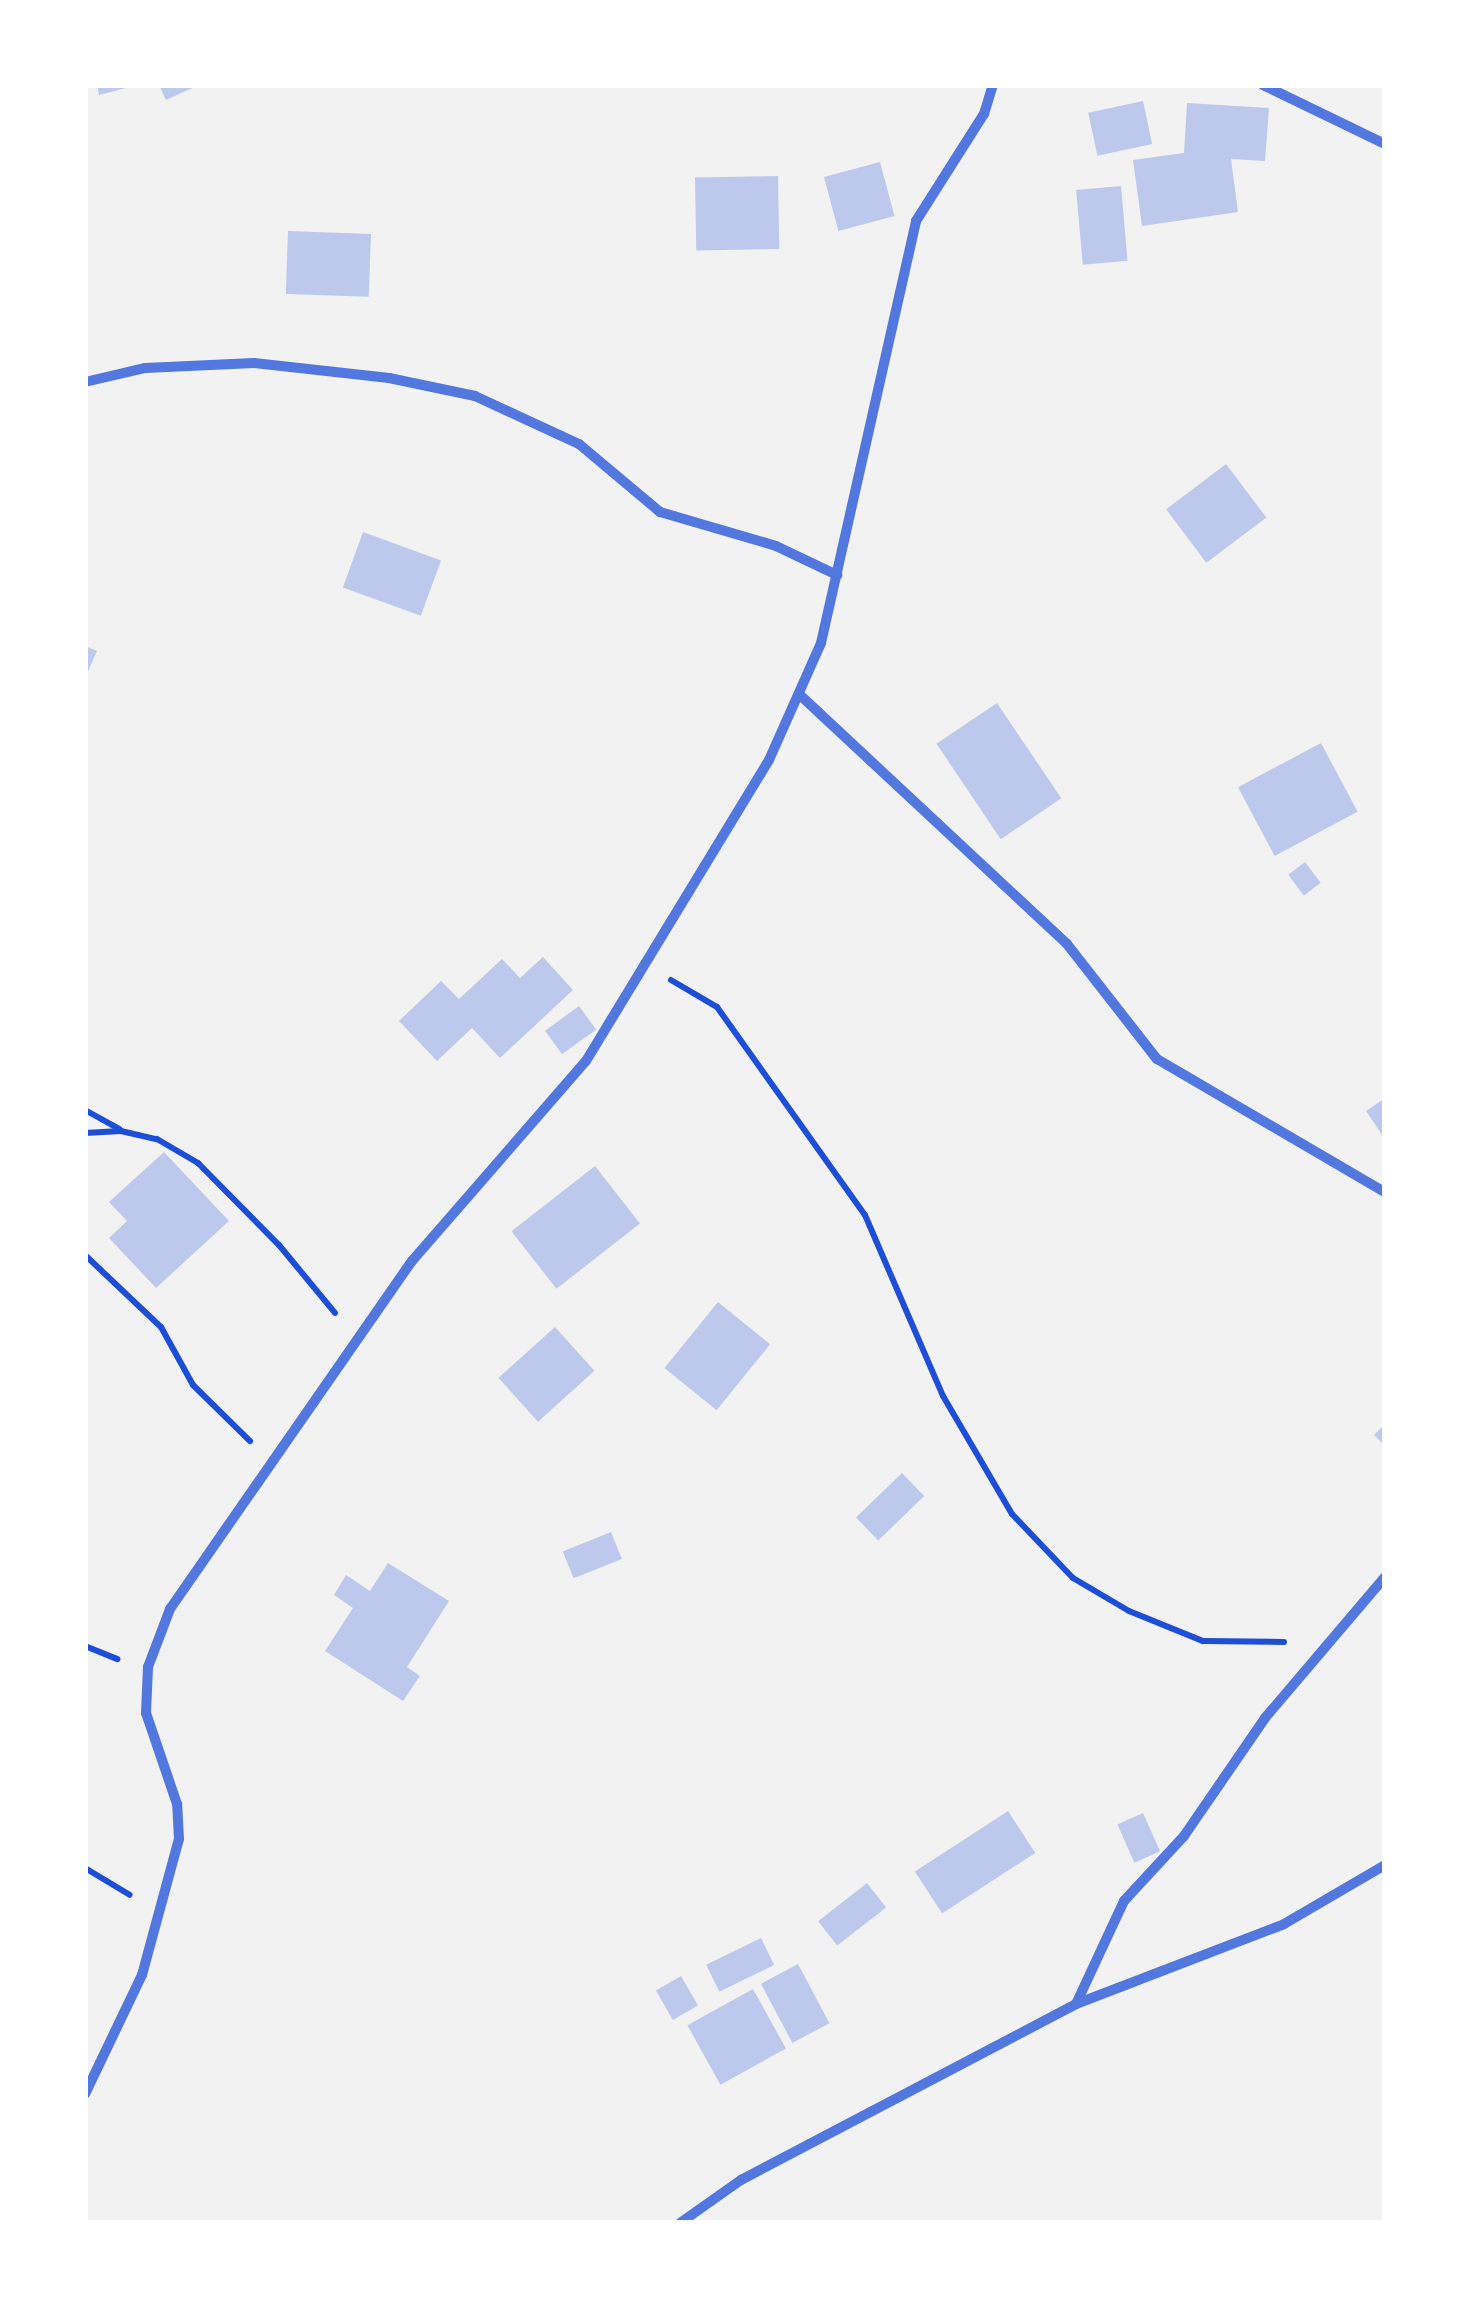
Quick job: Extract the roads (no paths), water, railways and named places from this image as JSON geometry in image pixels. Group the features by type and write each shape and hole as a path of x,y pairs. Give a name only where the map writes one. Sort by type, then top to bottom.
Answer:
{"street":[{"path":"85,2094 112,2048 162,1914 180,1839 177,1804 146,1713 148,1667 170,1609 354,1338 586,1061 648,967 800,696 837,576 916,221 984,114 993,85"},
{"path":"1264,85 1385,144"},
{"path":"85,382 145,368 254,363 389,378 475,396 579,444 660,512 776,546 837,576"},
{"path":"800,696 1067,944 1157,1059 1385,1192"},
{"path":"1076,2004 1124,1901 1184,1836 1332,1634 1385,1577"},
{"path":"680,2223 741,2180 1076,2004 1284,1924 1385,1865"}]}
